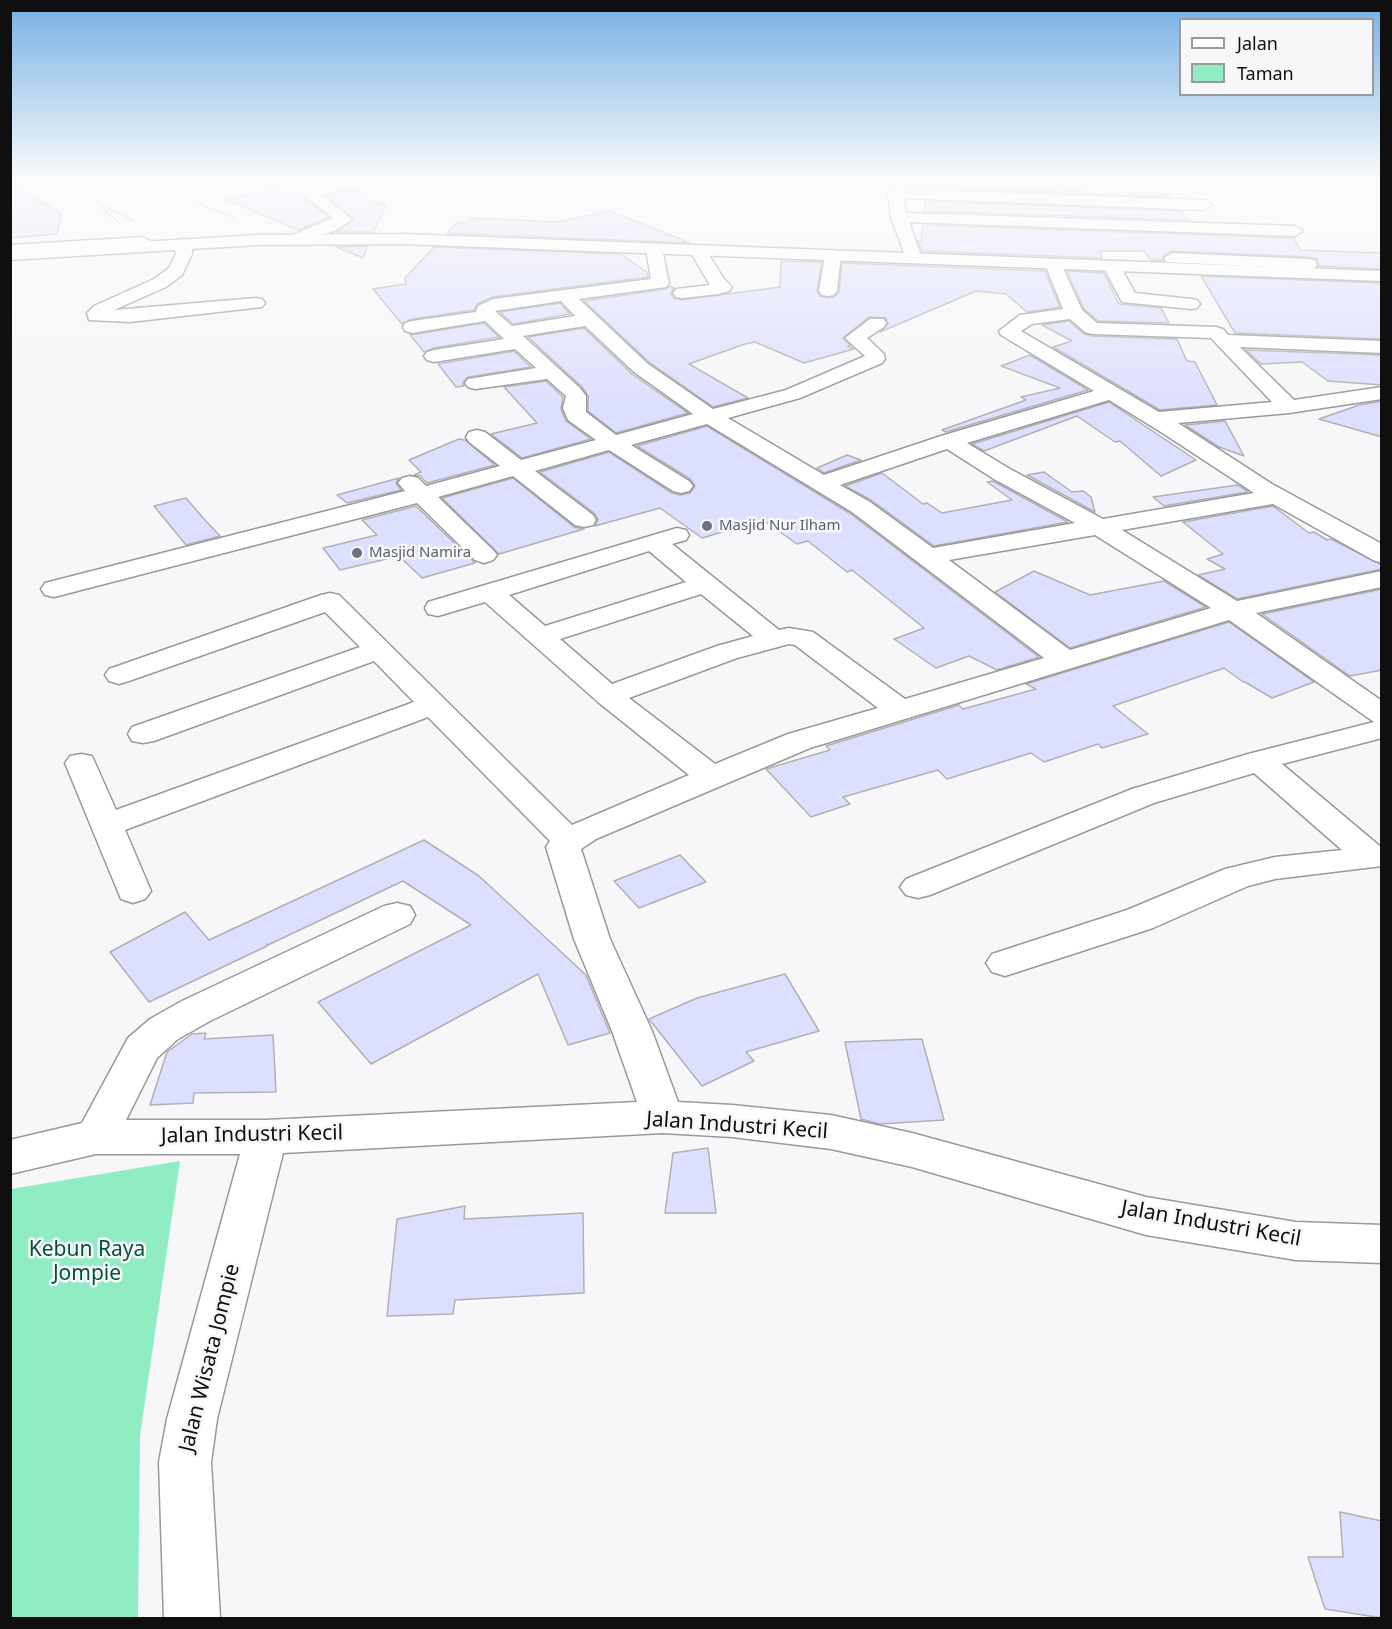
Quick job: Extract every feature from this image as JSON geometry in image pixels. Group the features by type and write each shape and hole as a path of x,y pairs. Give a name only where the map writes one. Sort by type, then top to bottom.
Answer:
{"main road":[{"path":"183,257 176,271 160,283 100,310 96,316 130,316 256,303"},
{"path":"655,257 660,283"},
{"path":"682,293 723,288 702,257"},
{"path":"828,291 833,257"},
{"path":"888,257 1112,266 1309,264"},
{"path":"1231,257 1235,265"},
{"path":"1172,258 1382,276"},
{"path":"1053,264 1074,313 1092,328 1216,333 1289,407"},
{"path":"1112,266 1128,298 1191,304"},
{"path":"681,486 613,443 576,415 575,395 484,308 493,304 660,283 717,282"},
{"path":"565,295 588,320 641,368 711,417 872,515 1066,661"},
{"path":"1074,313 1027,319 1008,331 1156,419 1277,496 1382,555"},
{"path":"412,327 490,315"},
{"path":"434,356 588,320"},
{"path":"54,589 413,486 519,468 806,390 872,361 876,357 855,338 877,323"},
{"path":"1223,341 1382,347"},
{"path":"474,383 552,372"},
{"path":"822,483 949,441 1110,393"},
{"path":"1156,419 1289,407 1382,393"},
{"path":"477,437 584,520"},
{"path":"949,441 1002,474 1100,527 1233,610 1382,715"},
{"path":"413,486 484,555"},
{"path":"928,556 1277,496"},
{"path":"438,608 665,538 706,584 774,639"},
{"path":"663,1117 632,1031 592,939 563,847 569,841 584,832 799,741 1233,610 1382,579"},
{"path":"540,636 706,584"},
{"path":"490,592 608,696 711,777"},
{"path":"119,675 330,602 569,841"},
{"path":"608,696 727,652 796,635 902,711"},
{"path":"143,734 378,650"},
{"path":"106,825 433,705"},
{"path":"918,887 1143,796 1258,761 1382,729"},
{"path":"1258,761 1377,858"},
{"path":"81,763 132,891"},
{"path":"1005,963 1140,919 1237,877 1275,868 1377,858"},
{"path":"96,1137 142,1048 164,1029 196,1011 397,915"},
{"name":"Jalan Industri Kecil","path":"10,1156 96,1137 266,1137 663,1117 732,1121 831,1132 912,1150 1146,1215 1296,1241 1382,1244"},
{"name":"Jalan Wisata Jompie","path":"192,1618 185,1462 192,1419 266,1137"}],"green space":[{"name":"Kebun Raya Jompie","path":"180,1161 140,1436 138,1618 11,1618 11,1189"}],"building":[{"path":"425,257 625,257 647,272 648,277 493,297 477,304 474,310 412,319 402,324 373,289 406,284 405,278"},
{"path":"1149,257 1163,257 1163,260 1151,260"},
{"path":"1309,257 1382,257 1382,269 1318,266 1317,259"},
{"path":"781,261 822,262 817,291 820,296 828,298 834,297 839,292 842,263 1045,271 1060,307 1027,312 1006,294 976,291 880,332 888,324 886,318 869,317 843,338 850,345 848,346 854,349 804,363 755,342 745,344 689,364 748,398 713,407 649,362 584,301 666,289 670,286 674,288 671,293 674,298 682,300 780,287"},
{"path":"1067,271 1104,273 1119,304 1161,308 1169,323 1098,321 1084,309"},
{"path":"1201,276 1382,283 1382,339 1235,333"},
{"path":"560,303 570,314 513,324 500,312"},
{"path":"1069,321 1084,334 1092,336 1177,339 1187,361 1195,362 1217,405 1160,410 1053,347 1072,341 1042,325"},
{"path":"484,323 499,337 434,348 424,352 410,335"},
{"path":"584,328 632,374 688,413 616,433 588,411 588,396 582,387 528,337"},
{"path":"1246,350 1382,355 1382,385 1328,381 1302,362 1261,364"},
{"path":"514,351 531,367 468,377 463,382 464,386 456,387 438,364"},
{"path":"1030,355 1088,390 946,432 942,430 1026,400 1021,397 1060,388 1001,366"},
{"path":"546,381 563,397 561,409 566,421 591,439 522,458 491,434 537,423 504,387"},
{"path":"1382,401 1382,437 1319,419 1359,405"},
{"path":"1109,402 1196,460 1161,476 1120,441 1115,442 1077,416 984,451 972,444"},
{"path":"1225,421 1244,456 1219,447 1185,425"},
{"path":"707,426 851,514 1039,657 997,670 969,656 936,668 894,639 924,628 852,570 847,572 808,541 797,544 763,520 702,538 660,508 595,526 598,519 594,513 540,472 609,452 672,493 680,495 690,493 695,486 690,479 637,446"},
{"path":"459,439 465,440 495,465 427,483 420,476 414,475 421,472 409,460"},
{"path":"847,455 861,460 824,473 817,468"},
{"path":"1044,472 1072,492 1083,491 1091,497 1095,512 1027,475"},
{"path":"882,473 923,504 927,503 942,513 1012,500 987,482 993,481 1068,522 934,546 871,500 845,486"},
{"path":"399,478 396,483 401,490 347,503 337,495"},
{"path":"513,478 574,527 584,529 499,554 442,498"},
{"path":"1238,485 1248,492 1164,506 1153,497"},
{"path":"186,498 220,536 186,545 154,506"},
{"path":"416,506 475,563 422,578 399,556 340,570 323,548 377,535 362,520"},
{"path":"1273,506 1309,533 1314,532 1327,540 1331,539 1382,565 1382,569 1237,599 1198,575 1225,569 1207,559 1223,554 1183,522"},
{"path":"1034,571 1090,595 1164,581 1206,607 1070,648 995,592"},
{"path":"1382,589 1382,670 1350,676 1262,614"},
{"path":"1229,622 1314,682 1272,698 1243,682 1224,668 1113,706 1148,734 1102,748 1098,744 1044,762 1031,753 947,779 938,770 843,797 850,804 811,817 766,769 830,750 826,746 959,705 963,709 1036,689 1026,684"},
{"path":"424,840 479,876 586,975 610,1033 568,1045 538,974 371,1064 318,1002 471,925 403,881 149,1002 110,952 185,912 209,940"},
{"path":"680,855 706,882 639,908 614,881"},
{"path":"785,974 819,1031 746,1052 754,1061 702,1086 649,1019 697,998"},
{"path":"206,1033 204,1039 273,1035 276,1092 194,1093 193,1103 150,1105 167,1052 192,1034"},
{"path":"922,1039 944,1120 880,1124 861,1119 845,1042"},
{"path":"708,1148 716,1213 665,1213 673,1153"},
{"path":"465,1206 464,1219 583,1213 584,1293 455,1300 453,1314 387,1316 397,1219"},
{"path":"1340,1512 1382,1521 1382,1618 1325,1609 1308,1557 1343,1557"}],"place":[{"name":"Masjid Nur Ilham","path":"707,526"},
{"name":"Masjid Namira","path":"357,553"}]}
